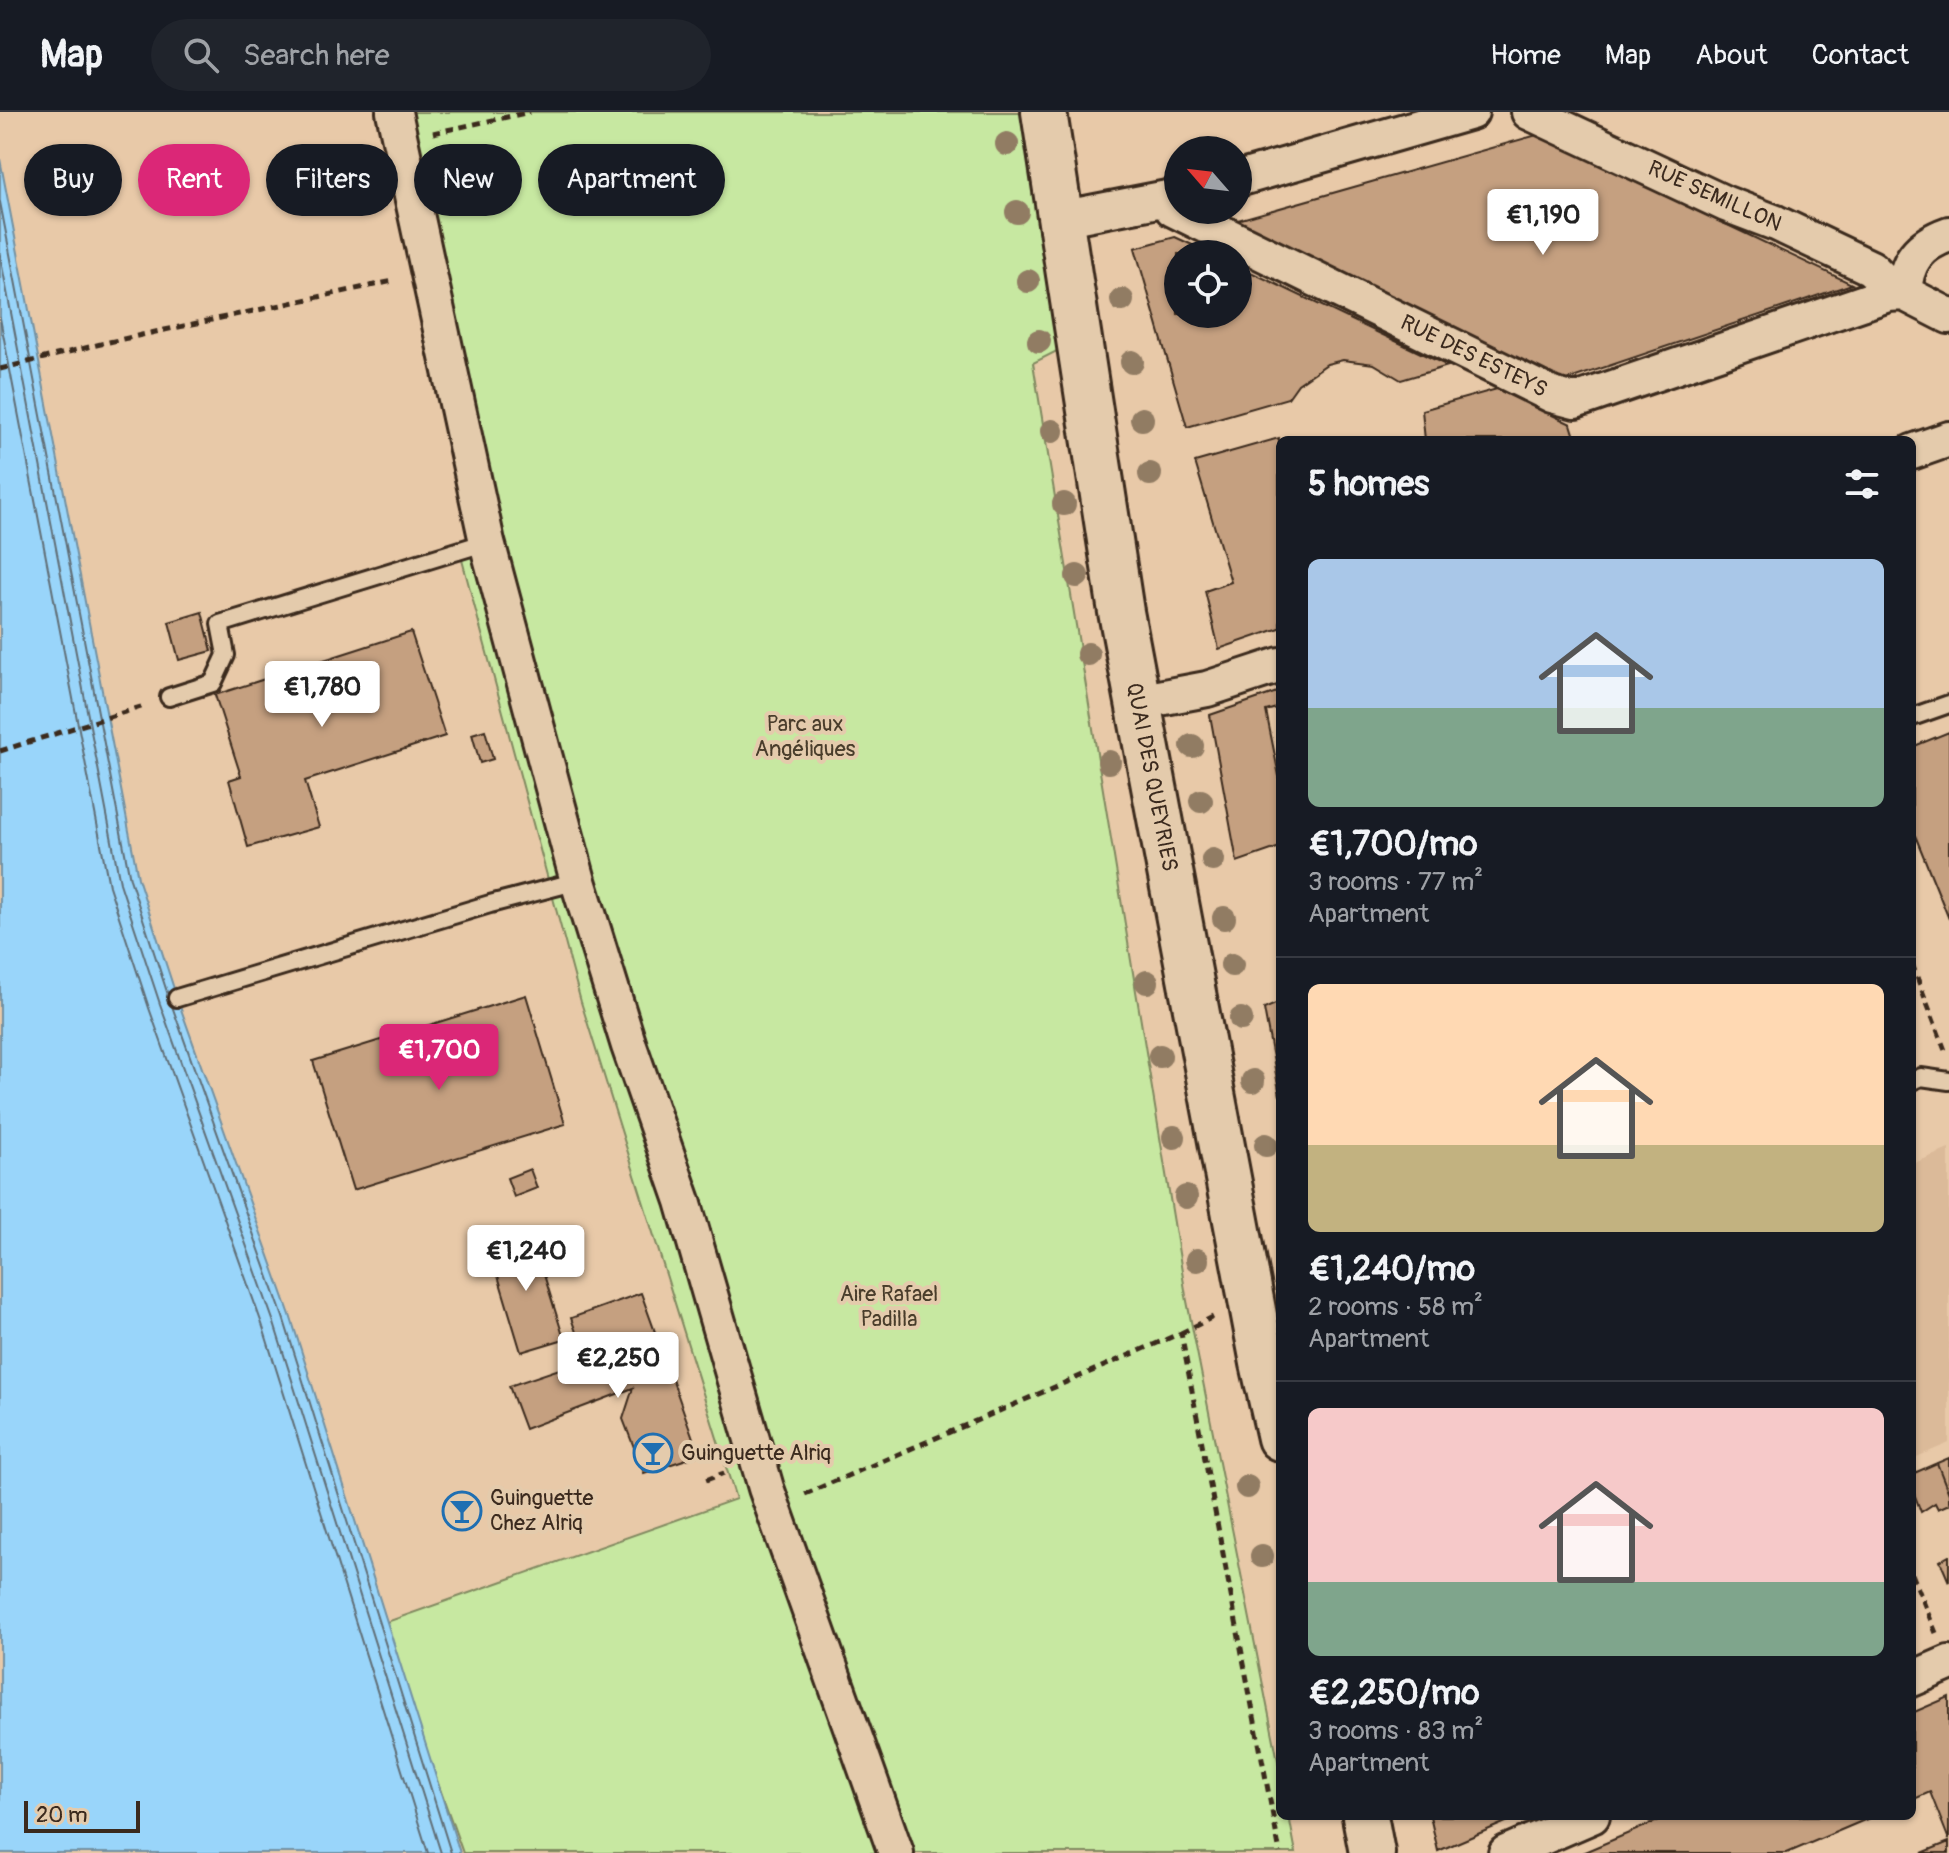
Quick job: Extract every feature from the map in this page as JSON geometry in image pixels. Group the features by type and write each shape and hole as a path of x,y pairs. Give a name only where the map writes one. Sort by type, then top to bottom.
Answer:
{"main road":[{"name":"QUAI DES QUEYRIES","path":"1044,112 1118,596 1271,1360 1276,1403"},
{"path":"1366,1820 1372,1853"}],"street":[{"path":"394,112 487,542 578,881 629,1046 683,1201 766,1488 896,1853"},
{"path":"1252,175 1471,112"},
{"name":"RUE SEMILLON","path":"1529,112 1871,268 1896,294"},
{"path":"1060,219 1164,199"},
{"name":"RUE DES ESTEYS","path":"1204,224 1552,395 1575,401 1896,294"},
{"path":"1949,234 1927,242 1906,272 1896,294 1949,316"},
{"path":"1916,451 1949,439"},
{"path":"1138,702 1207,689 1276,666"},
{"path":"1916,1677 1948,1663"},
{"path":"1506,1853 1583,1820"}],"lane":[{"path":"169,697 213,683 226,655 220,624 487,542"},
{"path":"1916,716 1949,704"},
{"path":"177,998 490,904 578,881"},
{"path":"1916,1079 1921,1077 1949,1081"}],"path":[{"path":"428,134 530,112"},
{"path":"0,369 109,342 429,274"},
{"path":"0,751 106,720 169,697"},
{"path":"1916,974 1949,1060"},
{"path":"800,1496 1181,1333 1280,1853"},
{"path":"1916,1584 1948,1663"}],"shaded area":[{"path":"1949,1149 1949,1443 1916,1457 1916,1162"}],"green space":[{"name":"Parc aux Angéliques","path":"411,112 1021,112 1059,350 1033,363 1186,1296 1276,1751 1276,1820 1290,1820 1296,1853 463,1853 381,1624 736,1499 581,1002 458,545 500,532 433,216 522,216 522,144 418,144"}],"water":[{"path":"0,159 138,878 177,998 290,1315 460,1853 0,1853"}],"building":[{"path":"1537,135 1852,284 1561,382 1229,224 1252,224 1252,216"},
{"path":"1164,240 1164,328 1252,328 1252,273 1448,366 1401,380 1374,364 1343,360 1327,364 1298,384 1288,398 1187,427 1135,248"},
{"path":"1497,389 1571,424 1575,436 1425,436 1422,410"},
{"path":"1276,439 1276,629 1219,649 1205,591 1231,582 1195,462"},
{"path":"202,612 212,651 179,660 169,622"},
{"path":"411,632 445,736 305,781 319,827 248,847 229,780 241,776 215,695"},
{"path":"1276,692 1276,708 1266,711 1276,761 1276,848 1237,862 1210,715"},
{"path":"485,730 493,759 480,763 472,734"},
{"path":"1949,732 1949,919 1916,838 1916,745"},
{"path":"526,995 565,1124 353,1190 313,1061"},
{"path":"1276,1004 1276,1074 1264,1009"},
{"path":"530,1169 537,1188 514,1197 507,1178"},
{"path":"531,1233 564,1339 521,1352 489,1246"},
{"path":"641,1293 655,1332 585,1357 571,1318"},
{"path":"657,1336 699,1455 644,1473 623,1419 633,1388 525,1429 509,1386"},
{"path":"1949,1458 1949,1490 1948,1491 1937,1463"},
{"path":"1937,1463 1949,1494 1949,1504 1938,1509 1935,1503 1921,1512 1916,1499 1916,1472"},
{"path":"1949,1556 1949,1582 1940,1561"},
{"path":"1949,1697 1949,1840 1930,1792 1916,1798 1916,1711"},
{"path":"1431,1820 1511,1820 1438,1851"},
{"path":"1660,1820 1865,1820 1787,1853 1582,1853"},
{"path":"1949,1842 1949,1853 1922,1853"}],"place":[{"name":"Guinguette Alriq","path":"653,1453"},
{"name":"Guinguette Chez Alriq","path":"462,1511"}],"park label":[{"name":"Aire Rafael Padilla","path":"889,1306"}]}
